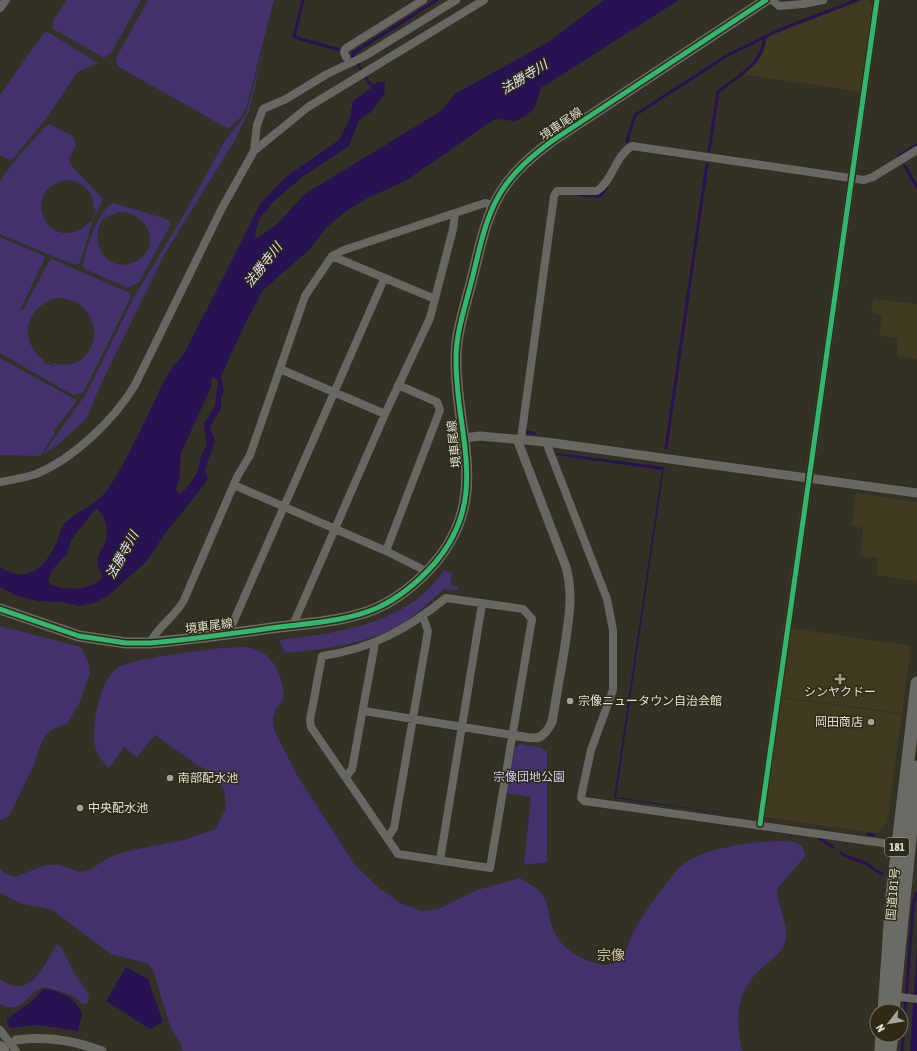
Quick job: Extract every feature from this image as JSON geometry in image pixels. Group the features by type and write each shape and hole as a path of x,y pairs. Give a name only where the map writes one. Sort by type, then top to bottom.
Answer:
{"highway":[{"name":"国道181号","path":"890,1003 895,997 892,896 917,683"},
{"name":"国道181号","path":"894,1003 917,767"}],"main road":[{"name":"境車尾線","path":"0,609 79,636 126,643 150,643 338,619 375,609 407,590 426,573 445,550 458,526 462,515 467,490 467,476 464,438 456,378 456,346 493,205 516,171 529,158 552,141 766,0"}],"street":[{"path":"0,8 6,0"},
{"path":"353,60 344,52 345,48 424,0"},
{"path":"254,151 256,125 263,109 286,99 456,0"},
{"path":"0,482 36,474 58,462 98,431 120,408 135,385 222,208 254,151 303,110 363,72 484,0"},
{"path":"772,0 779,6 803,4 823,0"},
{"path":"760,824 853,178 877,0"},
{"path":"364,711 461,728 535,738 541,737 547,732 552,722 569,616 570,582 566,567 519,439 554,196 557,191 597,191 604,185 625,150 632,146 864,180 873,177 917,150"},
{"path":"150,643 155,632 176,613 184,600 234,485 250,455 305,296 332,256 351,248 485,203 493,205"},
{"path":"293,625 385,414 430,318 453,229 455,214"},
{"path":"332,256 435,299"},
{"path":"228,634 384,279"},
{"path":"280,369 385,414"},
{"path":"386,551 440,410 437,402 398,385"},
{"path":"464,438 480,436 546,442 917,493"},
{"path":"546,442 607,599 613,630 613,690 591,750 581,798 584,802 760,824 897,845"},
{"path":"234,485 386,551 420,568 426,573"},
{"path":"446,598 523,609 532,619 512,735 490,868 398,854 311,727 310,720 322,656 337,654 375,643 395,634 423,617 446,598"},
{"path":"440,860 482,604"},
{"path":"388,838 394,828 428,631 423,617"},
{"path":"346,777 352,769 364,711 375,643"},
{"path":"895,997 917,999"},
{"path":"0,1030 16,1051"},
{"path":"16,1040 36,1038 65,1040 84,1044 102,1051"}],"shaded area":[{"path":"869,0 874,9 862,92 742,74 757,63 761,57 764,52 766,37 811,17"},
{"path":"873,299 917,304 917,359 897,356 898,338 879,336 882,315 871,312"},
{"path":"856,493 917,502 917,581 876,575 878,558 860,556 863,528 852,526"},
{"path":"790,628 911,646 902,713 780,697"},
{"path":"781,698 902,714 887,822 878,833 833,827 833,823 832,827 764,817"}],"green space":[{"path":"67,0 141,0 111,53 104,58 53,29 53,21"},
{"path":"148,0 274,0 246,108 241,117 229,128 119,67 117,64 116,58"},
{"path":"48,32 98,63 79,71 76,74 48,116 13,159 10,160 0,155 0,95 44,33"},
{"path":"266,40 249,111 235,140 164,255 100,386 87,418 60,443 42,455 86,394 134,297 182,218 225,141 246,114"},
{"path":"50,124 74,137 76,146 69,159 71,165 103,199 92,223 80,263 77,265 0,234 0,182 24,150","holes":["70,180 75,181 87,189 92,197 93,208 96,209 93,220 82,228 74,232 62,233 52,229 45,221 42,211 42,200 46,191 56,184"]},
{"path":"114,203 163,218 168,220 171,224 139,282 128,288 85,269 83,265 94,230 108,206","holes":["120,212 131,214 140,219 146,226 150,242 147,251 141,258 132,263 121,265 113,263 101,250 98,241 100,223 106,216 107,217 101,224 111,215"]},
{"path":"0,237 42,255 45,258 20,310 23,310 49,261 52,259 130,293 131,297 83,393 73,395 0,353","holes":["56,298 72,301 83,308 91,318 94,330 93,342 88,352 79,361 66,365 45,361 55,365 55,367 43,362 44,360 30,343 28,334 29,325 32,316 46,302"]},
{"path":"0,358 76,400 54,431 55,433 40,456 0,455"},
{"path":"444,570 452,574 450,585 458,587 457,590 444,589 406,621 392,629 348,644 316,650 285,653 279,640 325,634 348,629 370,623 392,614 412,603 429,588"},
{"path":"0,626 81,647 89,664 90,674 79,704 67,723 50,731 43,739 32,769 10,814 5,819 0,820"},
{"path":"220,648 251,648 266,655 271,660 276,667 282,682 284,698 275,710 273,719 274,730 297,775 354,864 380,889 400,903 422,911 438,909 477,890 520,878 542,894 546,902 555,934 572,953 588,961 609,965 621,958 641,919 678,869 687,862 712,851 740,845 788,841 800,845 805,856 777,889 777,895 786,932 785,942 781,951 754,976 747,985 740,1004 739,1036 741,1048 744,1051 182,1051 181,1044 170,1026 153,970 147,963 111,954 51,909 22,904 0,893 0,868 4,873 15,877 46,865 60,865 80,872 87,871 112,856 132,850 184,840 216,829 226,808 224,789 214,774 197,765 155,735 137,757 124,747 109,768 97,752 94,736 96,716 101,694 108,679 116,669 136,661 150,658"},
{"name":"宗像団地公園","path":"520,744 543,748 543,751 547,751 547,862 524,865 531,797 507,793 515,748"},
{"path":"57,944 62,948 73,971 86,990 89,997 87,1004 81,1003 71,995 45,987 39,989 24,1002 14,1007 8,1007 0,1004 0,979 11,985 20,986 28,984 35,978 47,962"}],"water":[{"name":"法勝寺川","path":"604,0 679,0 541,88 534,109 524,117 515,121 495,119 407,180 370,197 346,211 326,228 309,250 263,290 246,322 221,376 224,390 221,398 221,408 210,427 215,441 205,470 208,478 164,535 147,561 110,594 97,602 79,606 62,602 38,601 17,596 0,587 0,567 9,572 18,574 33,572 51,554 65,523 98,500 108,489 130,451 164,381 178,360 184,354 261,203 286,177 339,140 349,121 353,101 371,88 351,55 353,54 372,85 379,82 385,82 384,95 372,111 359,120 349,146 302,177 273,202 259,219 255,235 256,238 277,224 305,194 441,111 455,94 550,41","holes":["214,377 218,381 215,406 204,424 207,444 201,456 197,473 186,489 179,494 176,489 179,480 181,453 211,387 211,379","96,508 100,511 105,520 107,531 106,541 98,556 99,568 103,577 92,585 78,588 70,589 50,584 48,581 52,570 67,554 71,540"]},
{"path":"557,453 664,467 616,797 754,818 614,798 662,470 556,455"},
{"path":"917,946 917,1051 910,1051"},
{"path":"126,967 148,979 163,1022 150,1029 106,1001"},
{"path":"43,989 49,989 60,993 76,1004 82,1014 78,1031 38,1025 11,1028 9,1026 7,1019 32,1001"}],"waterway":[{"path":"303,0 294,37 340,50"},
{"path":"354,57 353,53 437,0"},
{"path":"627,141 635,115 728,55 777,31 857,0"},
{"path":"709,151 718,92 754,63 763,47 765,37"},
{"path":"899,156 917,145"},
{"path":"666,448 707,164"},
{"path":"905,166 917,188"},
{"path":"580,195 600,196 606,188"},
{"path":"525,429 527,432 534,433"},
{"path":"868,834 874,835"},
{"path":"819,838 833,847"},
{"path":"841,853 847,857 865,863 882,874"},
{"path":"902,1051 913,907 916,893"}],"cycle path":[{"path":"0,609 79,636 126,643 150,643 342,619 377,608 408,589 434,564 452,539 462,514 466,489 466,464 457,386 456,349 461,320 486,225 490,213 501,192 506,184 524,164 552,141 766,0"},
{"path":"760,824 877,0"}],"place":[{"name":"シンヤクドー","path":"840,679"},
{"name":"宗像ニュータウン自治会館","path":"570,701"},
{"name":"岡田商店","path":"871,722"},
{"name":"南部配水池","path":"170,778"},
{"name":"中央配水池","path":"80,808"}],"district":[{"name":"宗像","path":"611,955"}]}
